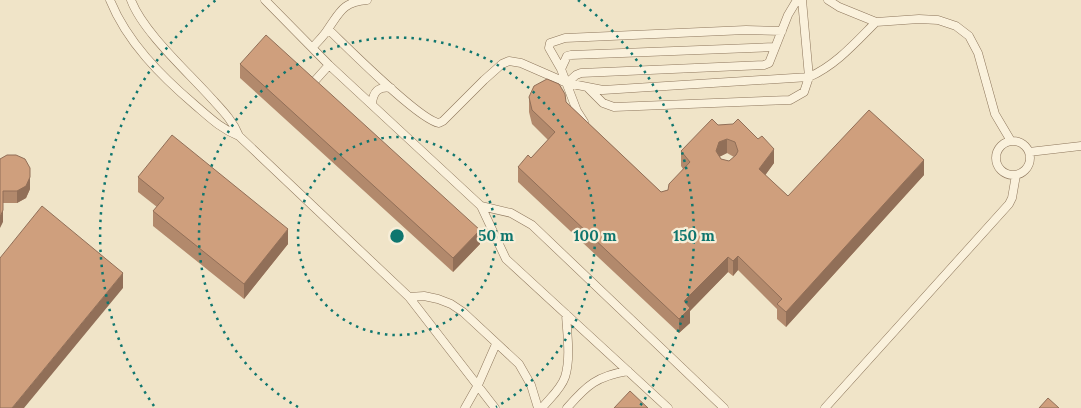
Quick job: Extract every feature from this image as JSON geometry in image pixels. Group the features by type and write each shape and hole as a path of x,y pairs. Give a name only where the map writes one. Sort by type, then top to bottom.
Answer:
{"lane":[{"path":"110,0 116,15 126,30 161,74 219,126 239,136 409,297 495,408"},
{"path":"130,0 137,13 164,47 231,119 239,136"},
{"path":"265,0 329,65 481,206 506,259 668,408"},
{"path":"312,47 328,30 346,5 366,0"},
{"path":"567,83 581,73 764,65 769,63 788,15 797,0"},
{"path":"586,87 603,103 614,107 790,100 804,92 809,77 802,0"},
{"path":"828,0 839,7 876,22 919,19 938,20 956,26 969,36 978,53 995,114 1011,141"},
{"path":"328,30 426,118 439,123 502,64 509,61 522,63 567,83 603,90 809,77 821,72 841,57 876,22"},
{"path":"586,125 577,111 561,69 549,48 550,43 554,41 565,38 746,30 782,31"},
{"path":"561,69 564,60 571,55 774,47"},
{"path":"312,84 329,65"},
{"path":"306,78 320,90"},
{"path":"372,104 372,96 375,91 384,87 391,88"},
{"path":"1011,141 1019,142 1029,152 1030,160 1028,167 1016,175 1002,171 996,157 1004,144 1011,141"},
{"path":"1029,152 1081,146"},
{"path":"825,408 1008,204 1012,198 1016,175"},
{"path":"481,206 511,213 532,225 724,408"},
{"path":"409,297 424,296 438,298 463,312 519,364 531,385 538,408"},
{"path":"542,408 558,390 565,377 567,365 566,314"},
{"path":"465,408 478,385 496,344"},
{"path":"567,408 595,380 610,374 628,371"}],"building":[{"path":"266,35 480,230 453,258 240,64"},
{"path":"547,79 559,84 565,94 566,102 661,192 668,190 669,184 690,162 681,151 712,119 718,125 733,124 738,119 758,139 762,136 774,149 759,169 788,196 869,110 924,160 786,312 777,304 782,299 738,256 733,261 728,257 684,301 690,308 679,319 518,167 528,155 531,158 555,132 532,110 529,97 534,86","holes":["727,139 735,142 738,151 736,155 729,161 721,159 716,151 719,142"]},
{"path":"172,135 288,229 244,284 153,211 164,198 138,177"},
{"path":"7,155 16,155 25,159 30,168 30,177 26,186 17,191 3,191 3,210 0,217 0,159"},
{"path":"42,206 123,273 12,408 0,408 0,258"},
{"path":"630,391 648,408 614,408"},
{"path":"1048,398 1059,408 1039,408"}]}
